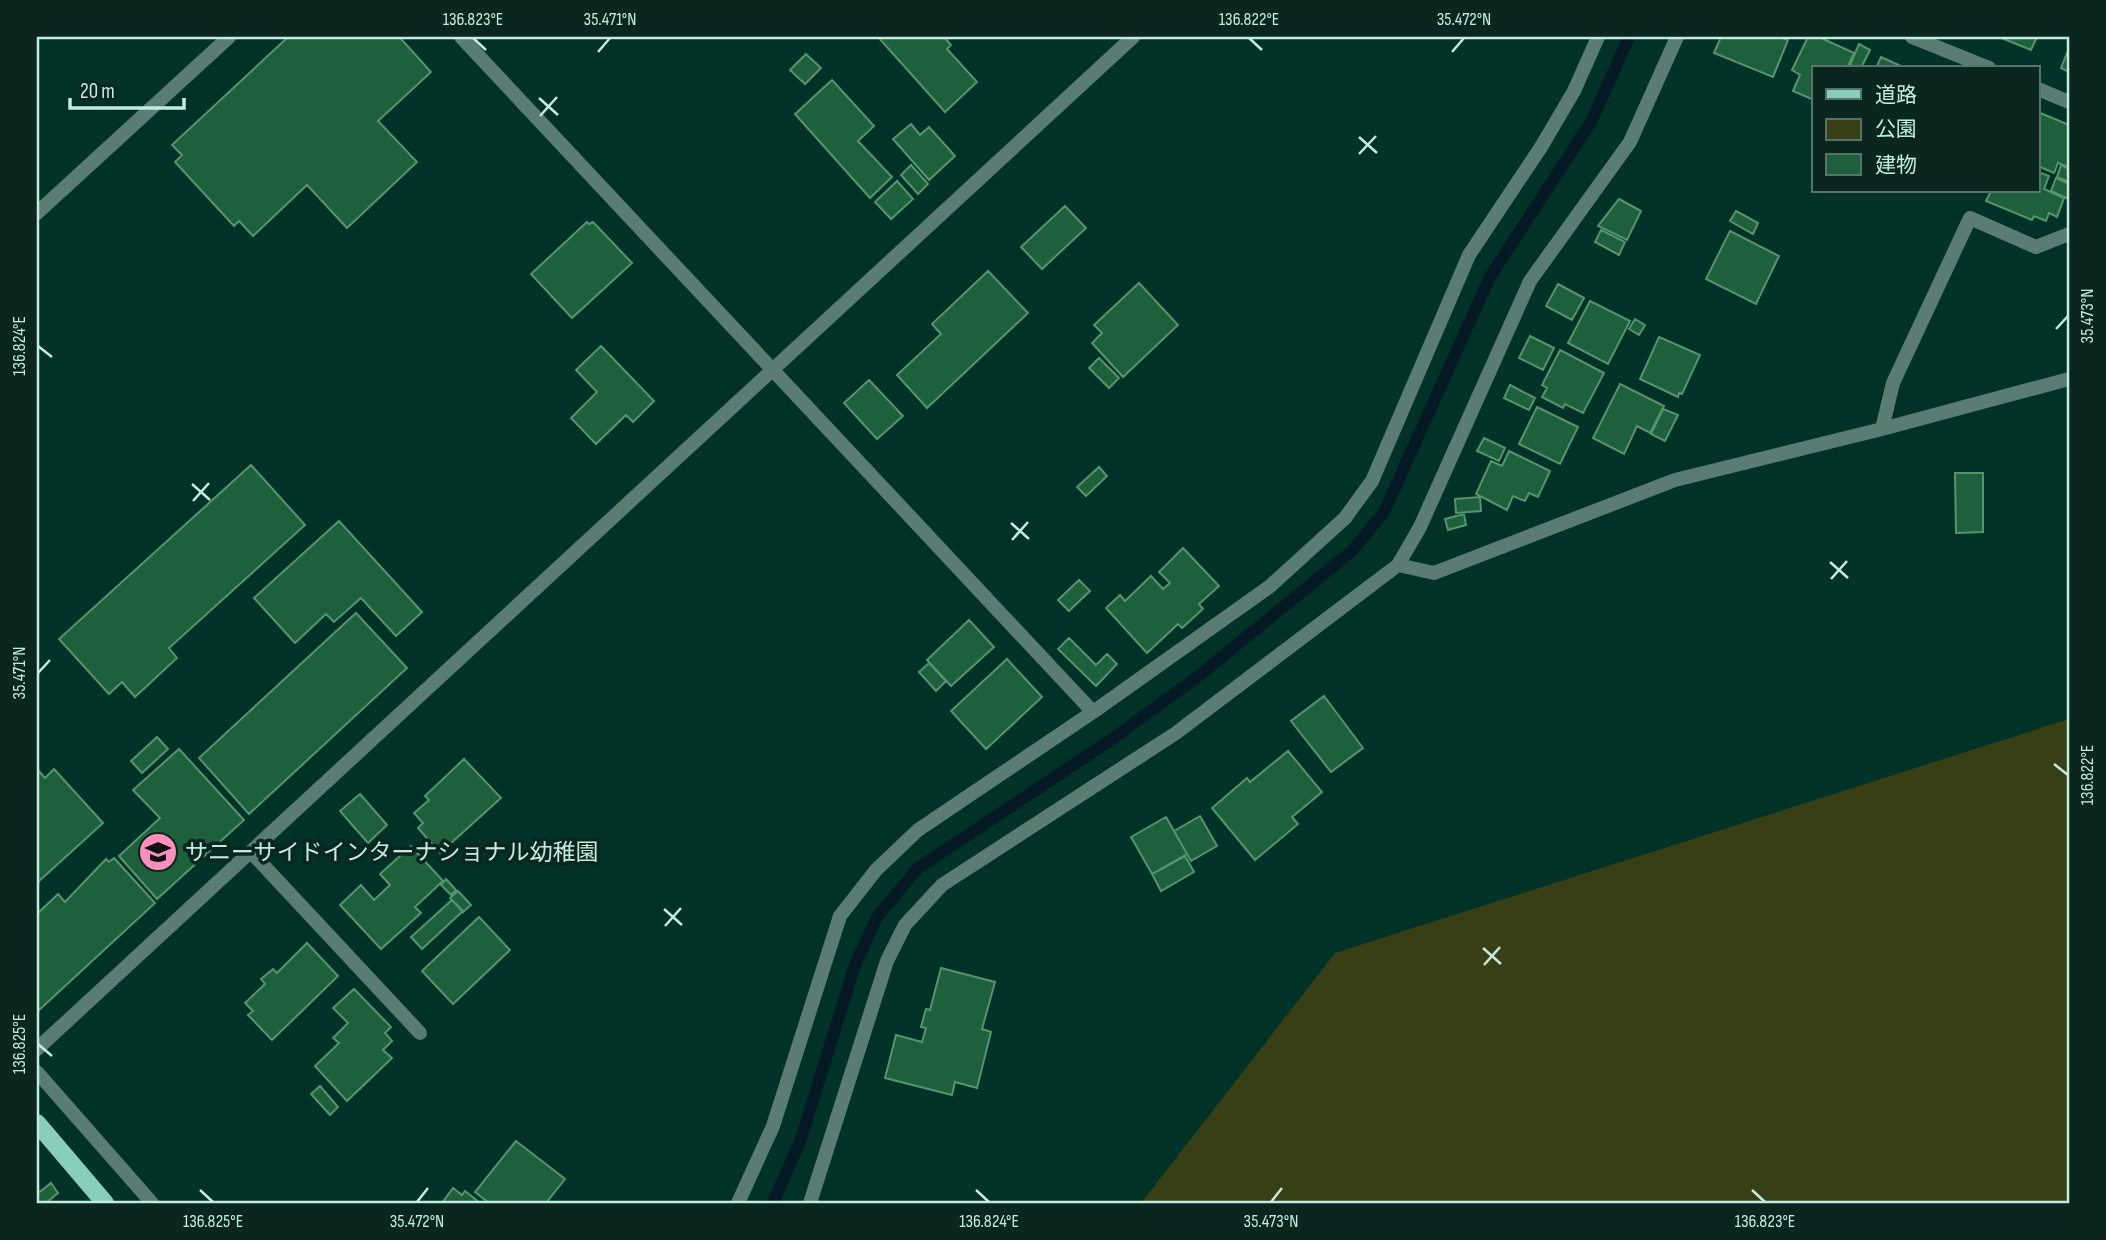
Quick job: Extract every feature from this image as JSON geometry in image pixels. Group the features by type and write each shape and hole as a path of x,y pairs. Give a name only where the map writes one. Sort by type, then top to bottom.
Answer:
{"main road":[{"path":"37,1123 105,1203"}],"street":[{"path":"37,213 229,37"},
{"path":"461,37 1093,712"},
{"path":"37,1049 1133,37"},
{"path":"738,1203 773,1126 840,916 876,870 918,830 1093,712 1269,587 1345,517 1372,481 1469,255 1541,147 1574,91 1598,37"},
{"path":"810,1203 887,961 905,925 942,886 1176,733 1398,565 1420,527 1530,281 1630,142 1676,37"},
{"path":"1912,37 1943,42 1985,66"},
{"path":"2039,89 2069,102"},
{"path":"1882,429 1893,383 1970,218 2036,247 2069,234"},
{"path":"1398,565 1434,573 1675,480 2069,379"},
{"path":"251,852 420,1033"},
{"path":"37,1072 152,1203"}],"green space":[{"path":"2069,719 2069,1203 1141,1203 1335,953"}],"building":[{"path":"288,37 404,37 401,39 431,72 378,121 417,162 347,228 307,185 253,236 239,221 234,226 175,162 182,155 172,145"},
{"path":"878,37 944,37 951,45 947,49 977,82 945,112"},
{"path":"1721,37 1779,37 1788,40 1773,77 1714,53"},
{"path":"1808,37 1819,37 1854,53 1848,66 1812,66 1812,99 1793,91 1800,75 1792,70"},
{"path":"1999,37 2037,37 2031,50"},
{"path":"1859,44 1870,50 1862,66 1850,65"},
{"path":"2069,48 2069,72 2061,68"},
{"path":"806,54 821,68 805,84 790,70"},
{"path":"1881,57 1901,66 1877,66"},
{"path":"832,80 874,126 858,141 892,177 870,198 795,114"},
{"path":"2039,112 2069,125 2069,167 2058,163 2054,173 2039,166"},
{"path":"911,124 920,135 929,127 955,156 929,180 893,139"},
{"path":"911,165 928,184 918,194 901,175"},
{"path":"2061,165 2069,169 2069,182 2057,177"},
{"path":"2039,172 2049,176 2044,189 2064,198 2057,217 2049,213 2046,221 2034,216 2032,220 1986,201 1990,192 2039,192"},
{"path":"2056,178 2069,184 2069,199 2051,191"},
{"path":"897,181 913,199 891,219 875,202"},
{"path":"1619,199 1641,211 1627,240 1598,226"},
{"path":"1065,206 1086,228 1042,269 1021,247"},
{"path":"1736,211 1758,223 1753,234 1730,221"},
{"path":"587,222 593,222 632,263 572,318 531,274"},
{"path":"1601,230 1625,242 1619,255 1595,242"},
{"path":"1730,231 1779,256 1756,304 1706,279"},
{"path":"988,271 1028,313 927,408 897,375 941,334 932,324"},
{"path":"1139,283 1178,325 1123,377 1092,343 1102,333 1094,325"},
{"path":"1558,284 1584,298 1572,320 1546,306"},
{"path":"1590,301 1630,321 1608,364 1568,343"},
{"path":"1635,319 1645,325 1639,335 1629,329"},
{"path":"1530,336 1554,348 1543,370 1519,358"},
{"path":"1659,337 1700,355 1682,394 1679,393 1678,397 1640,379"},
{"path":"601,346 654,401 633,422 626,415 596,444 571,418 597,392 576,370"},
{"path":"1560,350 1604,373 1583,413 1565,404 1563,408 1542,397 1547,388 1542,385"},
{"path":"1099,358 1119,378 1109,388 1089,368"},
{"path":"869,380 903,416 877,439 844,403"},
{"path":"1620,384 1664,406 1650,433 1637,426 1624,454 1593,438"},
{"path":"1510,385 1535,398 1529,410 1504,398"},
{"path":"1537,407 1578,427 1560,464 1519,444"},
{"path":"1663,409 1678,415 1665,441 1651,434"},
{"path":"1484,438 1505,448 1499,461 1477,451"},
{"path":"1509,451 1550,471 1538,497 1529,493 1525,501 1513,496 1507,510 1476,494 1491,461 1502,466"},
{"path":"251,465 305,525 169,648 177,658 135,697 122,682 109,694 59,639"},
{"path":"1099,467 1107,476 1086,496 1077,487"},
{"path":"1955,473 1983,473 1983,532 1956,533"},
{"path":"1480,497 1481,511 1456,513 1455,499"},
{"path":"1464,514 1466,525 1448,530 1445,519"},
{"path":"339,521 422,612 396,636 361,598 334,622 326,614 295,643 254,598"},
{"path":"1183,548 1219,586 1199,604 1203,609 1182,628 1178,624 1147,653 1106,608 1120,595 1125,601 1151,576 1163,589 1170,583 1159,572"},
{"path":"1079,580 1090,591 1069,611 1058,600"},
{"path":"356,613 407,668 249,814 199,758"},
{"path":"969,620 994,647 951,686 927,660"},
{"path":"1069,638 1096,665 1107,654 1117,664 1096,686 1058,649"},
{"path":"1007,659 1042,697 986,749 951,711"},
{"path":"929,663 946,681 936,691 919,672"},
{"path":"1324,696 1363,748 1331,772 1291,721"},
{"path":"157,737 168,749 142,773 131,761"},
{"path":"179,749 244,820 157,899 119,856 160,818 133,790"},
{"path":"1288,751 1322,792 1292,817 1298,824 1255,860 1212,808 1247,778 1250,782"},
{"path":"464,759 501,798 440,853 418,828 423,823 414,813 429,800 425,796"},
{"path":"37,769 45,778 54,769 103,823 37,883"},
{"path":"360,794 387,825 368,843 340,811"},
{"path":"1200,816 1217,846 1191,861 1174,831"},
{"path":"1166,817 1187,854 1152,874 1131,837"},
{"path":"411,846 443,881 415,907 421,913 381,949 340,905 361,885 374,900 390,885 380,874"},
{"path":"1185,856 1194,872 1161,891 1152,874"},
{"path":"114,858 155,903 37,1012 37,914 58,894 65,902 106,859 109,862"},
{"path":"446,879 456,890 451,895 441,885"},
{"path":"458,891 471,905 463,912 450,898"},
{"path":"452,900 463,911 422,949 411,937"},
{"path":"479,917 510,950 453,1004 422,971"},
{"path":"307,943 338,976 272,1040 248,1015 253,1011 245,1003 265,984 261,979 273,969 277,973"},
{"path":"941,968 995,982 982,1029 991,1032 977,1088 955,1082 952,1095 885,1078 896,1035 922,1042 926,1028 921,1027 926,1009 930,1010"},
{"path":"354,989 391,1027 385,1033 392,1041 383,1050 392,1058 347,1101 315,1066 339,1043 333,1038 348,1023 333,1008"},
{"path":"320,1086 338,1107 330,1115 311,1094"},
{"path":"516,1141 565,1179 546,1203 489,1203 475,1192"},
{"path":"51,1183 58,1193 46,1203 37,1203 37,1194"},
{"path":"453,1188 462,1195 465,1191 480,1203 442,1203"}],"waterway":[{"path":"773,1203 801,1139 855,965 877,917 918,868 1108,742 1196,678 1352,551 1384,512 1490,277 1591,122 1629,37"}],"place":[{"name":"サニーサイドインターナショナル幼稚園","path":"158,852"}]}
